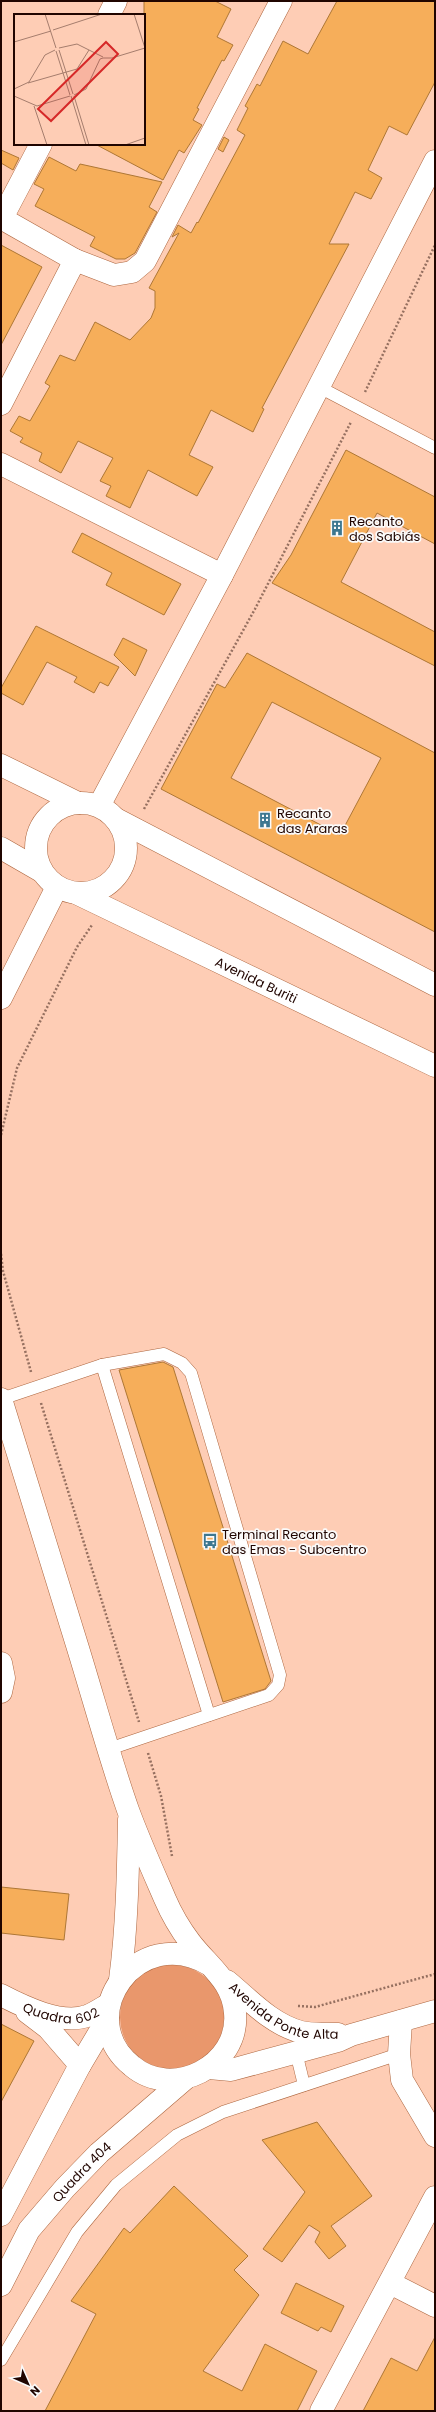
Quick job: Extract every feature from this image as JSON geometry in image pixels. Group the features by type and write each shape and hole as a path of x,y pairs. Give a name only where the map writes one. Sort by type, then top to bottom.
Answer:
{"main road":[{"path":"110,14 116,1"},
{"path":"40,145 1,218 75,260 114,275 132,272 145,261 274,4"},
{"path":"98,809 222,575 435,161"},
{"path":"3,394 75,260"},
{"path":"1,464 222,575"},
{"path":"1,765 98,809 435,985"},
{"path":"1,848 41,871 57,887 78,894 94,892 107,886 118,875 125,861 127,846 124,832 98,809 65,806 54,812 44,821 38,833 36,846 37,859 41,871"},
{"path":"1,998 57,887"},
{"name":"Avenida Buriti","path":"78,894 435,1066"},
{"path":"1,1399 129,1811 166,1903 189,1942 216,1971 232,1994 236,2015 233,2035 224,2054 209,2068 185,2079 157,2079 132,2067 115,2045 109,2011"},
{"path":"1,1663 4,1678 1,1692"},
{"path":"1,2215 109,2011 120,1980 128,1890 129,1811"},
{"path":"120,1980 132,1967 147,1958 164,1953 182,1954 199,1958 216,1971"},
{"name":"Avenida Ponte Alta","path":"216,1971 246,1999 282,2024 314,2034 351,2035"},
{"name":"Quadra 602","path":"6,1998 40,2012 66,2018 86,2016 109,2011"},
{"name":"Quadra 602","path":"6,1998 48,2028 80,2065"},
{"name":"Avenida Ponte Alta","path":"209,2068 231,2070 338,2041 351,2035 435,2011"},
{"path":"400,2021 400,2069 406,2090 435,2136"},
{"name":"Quadra 404","path":"1,2284 29,2230 65,2188 99,2153 185,2079"},
{"path":"321,2411 435,2197"},
{"path":"390,2283 435,2306"}],"lane":[{"path":"319,387 435,448"},
{"path":"1,1399 36,1389 102,1365 164,1354 182,1363 191,1373 280,1675 278,1685 269,1695 143,1736 110,1749"},
{"path":"102,1365 209,1715"},
{"path":"296,2052 304,2085"},
{"path":"1,2360 76,2232 116,2185 177,2135 223,2112 399,2054"}],"path":[{"path":"1,1135 17,1068 77,947 127,874 143,812 255,609 358,408 435,245"},
{"path":"1,1254 7,1286 36,1389 161,1796 172,1858"},
{"path":"292,2006 315,2007 435,1974"}],"shaded area":[{"path":"172,1965 192,1969 201,1973 209,1980 216,1988 220,1997 224,2017 220,2037 216,2046 209,2054 201,2061 192,2065 172,2069 152,2065 143,2061 135,2054 128,2046 124,2037 120,2017 124,1997 128,1988 135,1980 143,1973 152,1969"}],"building":[{"path":"144,1 215,1 231,9 217,37 233,45 224,61 222,60 197,108 199,109 193,120 202,125 184,153 179,150 163,180 97,145 145,145"},
{"path":"337,1 435,1 435,82 407,135 389,126 368,170 382,178 371,199 355,192 329,244 349,244 262,408 264,409 253,432 211,410 189,455 213,467 197,496 148,470 130,508 106,496 111,486 100,481 113,458 78,441 61,473 39,461 42,453 20,442 23,438 10,431 19,416 30,421 50,386 45,383 60,355 75,361 95,322 130,340 151,318 155,308 155,291 149,288 179,233 172,237 178,225 191,233 197,222 198,223 245,135 237,130 248,108 245,106 257,84 260,86 283,41 308,54"},
{"path":"224,137 229,140 223,152 218,149"},
{"path":"1,150 19,158 13,170 1,163"},
{"path":"49,157 76,171 80,164 162,182 149,207 157,212 135,253 125,259 116,259 90,246 95,237 35,206 44,189 34,184"},
{"path":"1,245 42,267 1,345"},
{"name":"Recanto dos Sabiás","path":"346,450 435,497 435,544 377,513 341,582 435,632 435,666 272,583 291,555"},
{"path":"82,533 181,584 164,615 106,585 112,573 72,552"},
{"path":"36,626 119,667 108,686 100,682 94,693 74,682 77,677 47,662 23,705 1,693 1,688"},
{"path":"123,638 147,650 135,676 114,655"},
{"name":"Recanto das Araras","path":"247,653 435,753 435,932 161,789 217,684 225,688","holes":["272,702 381,758 340,835 231,778"]},
{"path":"163,1362 173,1367 271,1681 265,1689 223,1702 119,1370"},
{"path":"1,1887 69,1894 64,1940 1,1933"},
{"path":"1,2024 34,2041 1,2102"},
{"path":"317,2122 372,2196 331,2226 346,2246 329,2259 315,2242 320,2232 309,2225 282,2262 263,2249 305,2192 262,2140"},
{"path":"174,2186 248,2256 234,2270 259,2295 203,2371 242,2391 265,2344 317,2371 297,2411 45,2411 96,2314 71,2301 124,2228 130,2233"},
{"path":"296,2283 344,2306 331,2332 321,2327 318,2331 281,2313"},
{"path":"435,2337 435,2411 363,2411 391,2358 417,2371"}],"place":[{"name":"Recanto dos Sabiás","path":"337,528"},
{"name":"Recanto das Araras","path":"265,820"},
{"name":"Terminal Recanto das Emas - Subcentro","path":"210,1541"}]}
